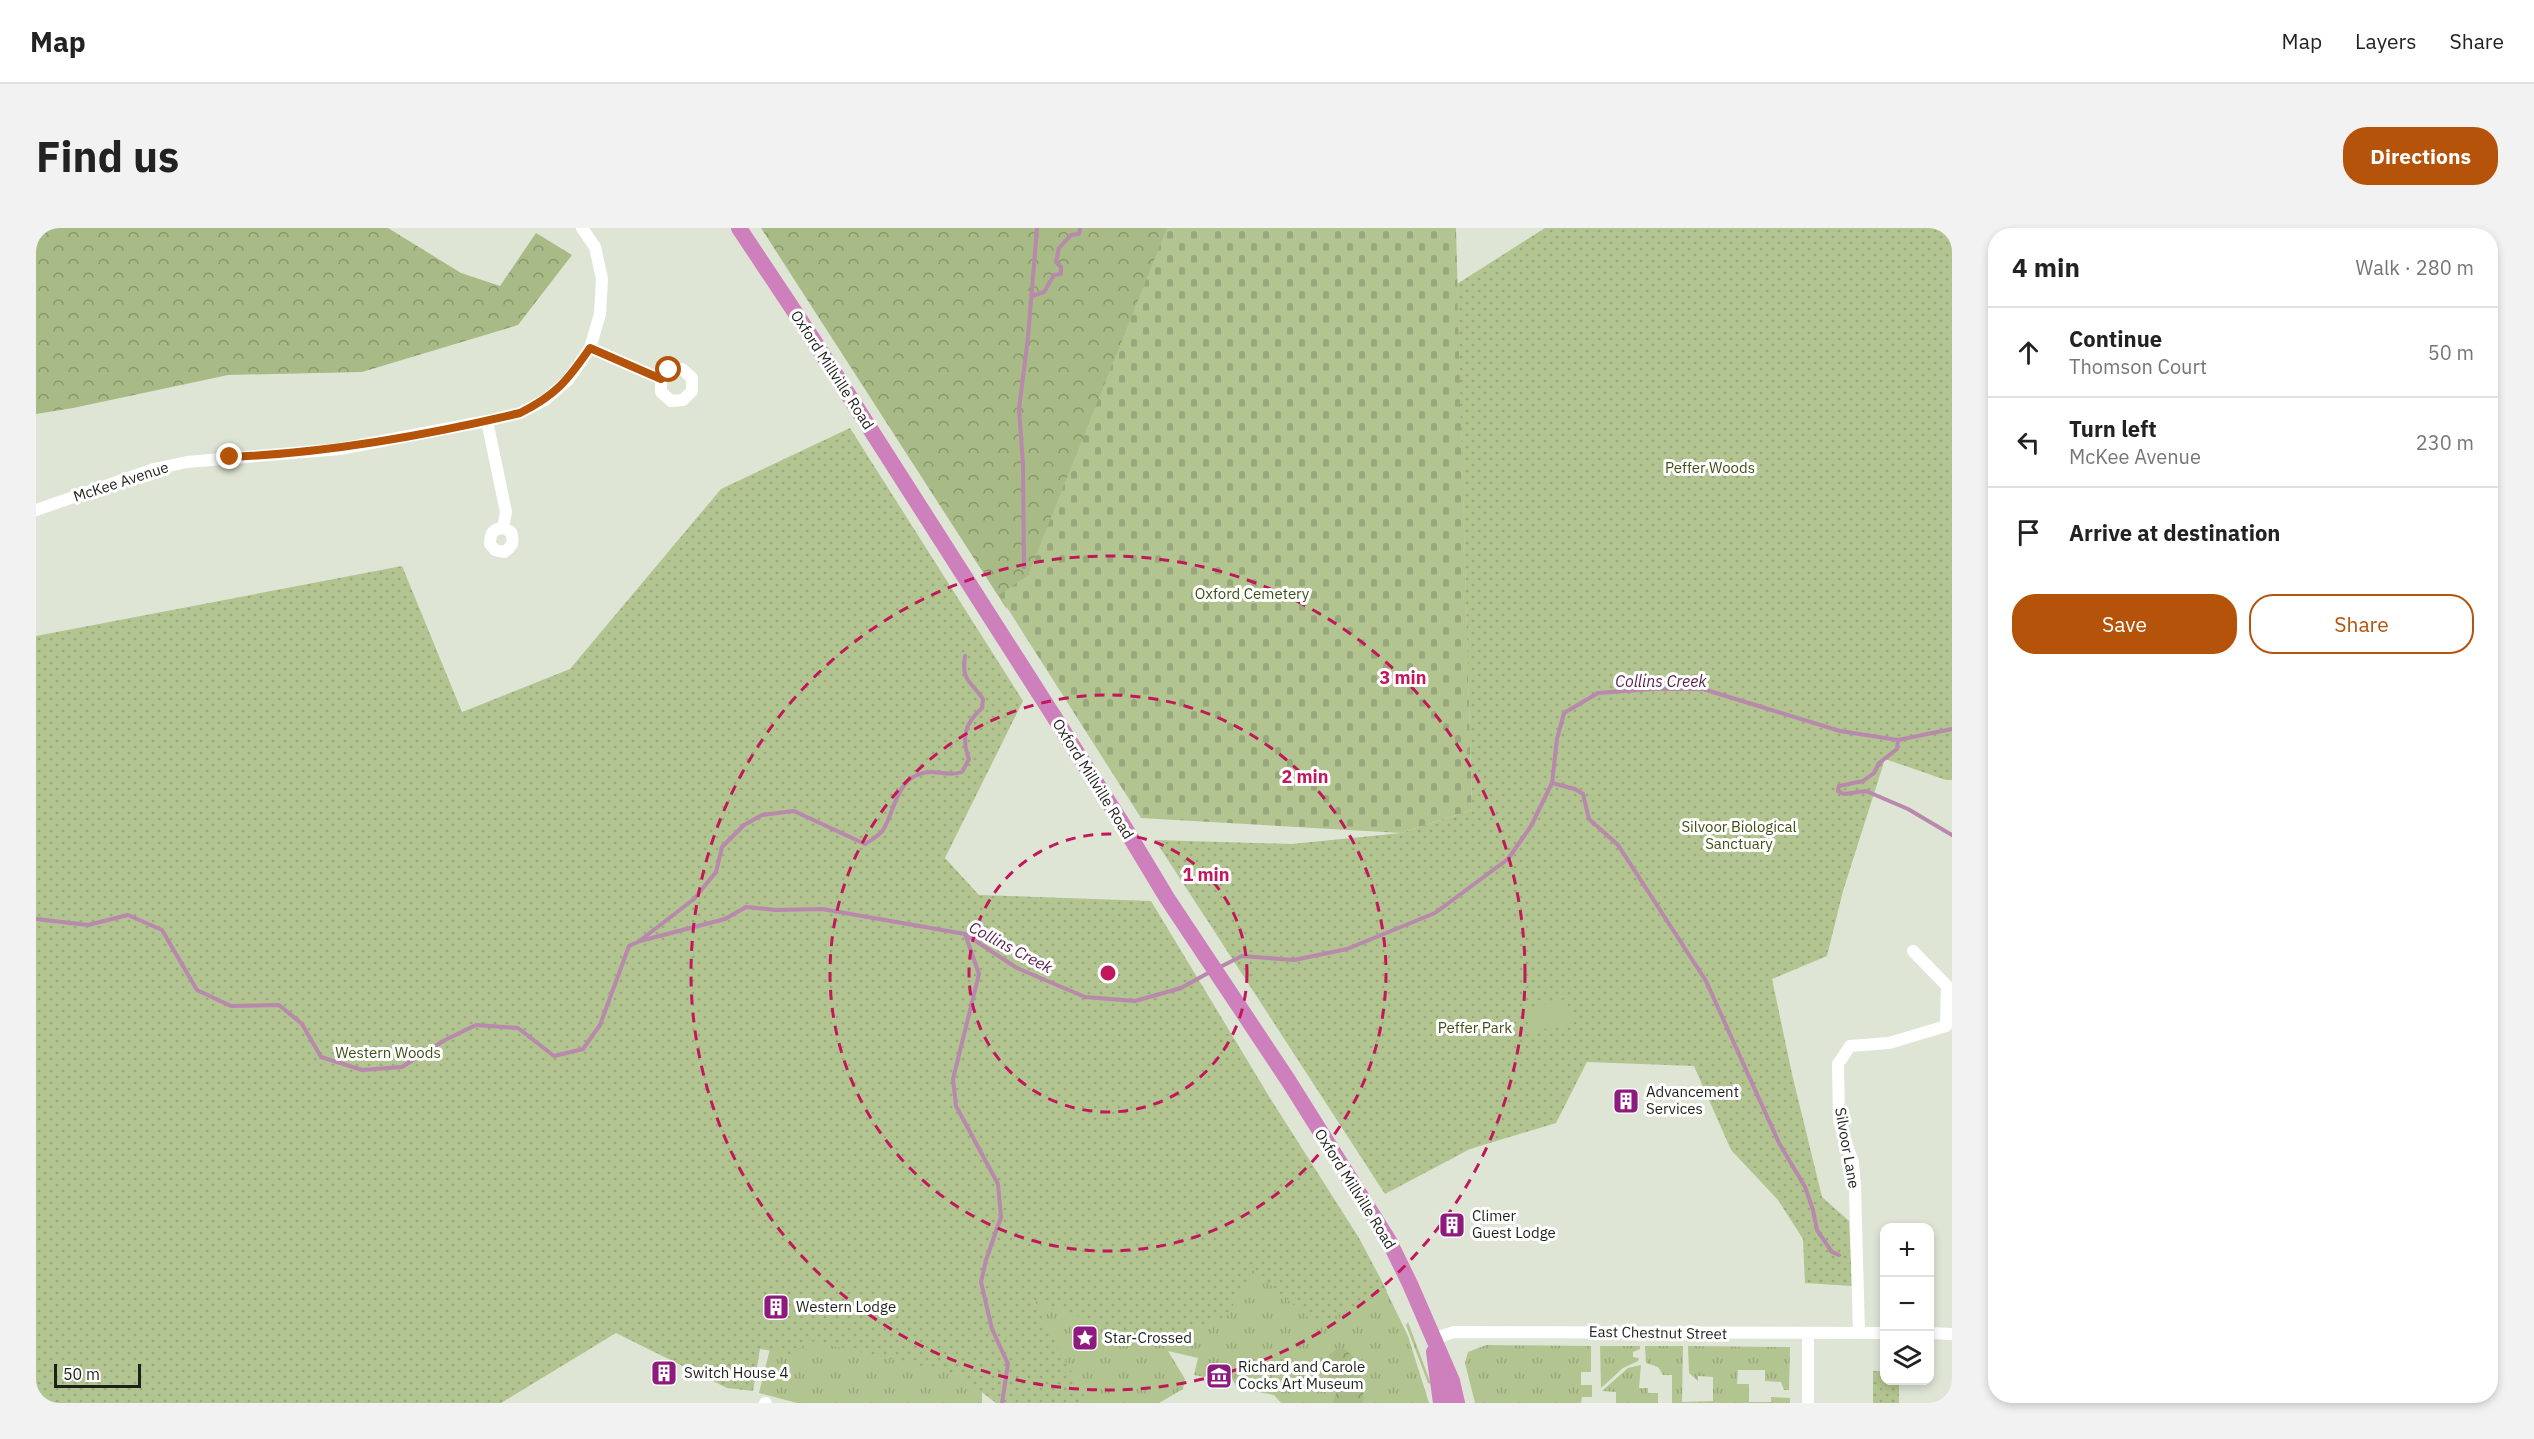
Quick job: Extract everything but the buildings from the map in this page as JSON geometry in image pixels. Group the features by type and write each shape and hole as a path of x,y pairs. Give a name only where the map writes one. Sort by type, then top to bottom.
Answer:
{"highway":[{"name":"Oxford Millville Road","path":"739,228 814,341 1389,1241 1433,1339"},
{"path":"1433,1339 1441,1403"},
{"path":"1433,1339 1452,1381 1457,1403"}],"street":[{"name":"McKee Avenue","path":"36,510 154,469 187,462 340,449 520,413 545,400 568,380 590,348 600,314 602,279 594,247 582,228"},
{"path":"590,348 661,379"},
{"path":"487,421 506,513 503,528"},
{"name":"Silvoor Lane","path":"1859,1333 1855,1187 1852,1163 1839,1121 1838,1064 1850,1046 1889,1043 1946,1026 1947,986 1913,951"},
{"name":"East Chestnut Street","path":"1433,1339 1454,1332 1880,1333"},
{"path":"1808,1333 1808,1403"},
{"path":"1934,1334 1952,1334"}],"green space":[{"path":"36,228 388,228 461,273 500,286 536,233 572,255 518,325 362,372 228,375 36,414"},
{"path":"761,228 1185,228 1074,549 1006,608"},
{"name":"Oxford Cemetery","path":"1167,228 1456,228 1472,810 1401,833 1141,818 999,595 1028,575"},
{"name":"Peffer Woods","path":"1545,228 1952,228 1952,780 1885,759 1843,891 1827,956 1772,979 1822,1197 1849,1221 1852,1286 1805,1283 1803,1239 1778,1200 1731,1150 1694,1066 1587,1062 1556,1123 1470,1149 1385,1194 1155,840 1292,844 1401,833 1472,810 1457,284"},
{"name":"Western Woods","path":"850,428 1023,701 945,858 979,895 1151,901 1270,1098 1359,1238 1387,1291 1317,1325 1253,1270 1227,1316 1150,1343 1033,1300 1088,1403 996,1403 958,1374 811,1341 790,1354 760,1349 753,1391 727,1388 616,1333 501,1403 36,1403 36,636 402,566 462,712 570,669 721,489"},
{"path":"1566,999 1572,1023 1530,1032 1525,1009"},
{"path":"1245,1246 1379,1276 1408,1336 1429,1403 1281,1403 1274,1395 1237,1388 1225,1365 1204,1377 1194,1375 1198,1358 1168,1351 1185,1379 1183,1389 1159,1403 1078,1403 1033,1299"},
{"path":"1408,1322 1431,1384 1428,1383 1406,1325"},
{"path":"787,1337 944,1346 982,1388 982,1403 797,1403 759,1393 771,1345"},
{"path":"1486,1345 1591,1346 1591,1372 1581,1372 1581,1385 1592,1385 1592,1397 1582,1397 1581,1403 1475,1403 1465,1363 1468,1352"},
{"path":"1600,1346 1640,1346 1640,1349 1633,1352 1633,1357 1639,1358 1638,1361 1623,1368 1601,1388"},
{"path":"1645,1346 1683,1346 1682,1402 1713,1401 1713,1377 1698,1376 1698,1381 1689,1373 1688,1346 1790,1347 1789,1390 1784,1390 1781,1382 1765,1381 1765,1370 1738,1370 1737,1384 1749,1384 1749,1402 1771,1402 1771,1397 1790,1398 1790,1403 1672,1403 1672,1375 1663,1375 1658,1367 1646,1363"},
{"path":"1339,1348 1351,1355 1356,1362 1362,1379 1363,1403 1332,1403 1336,1394 1325,1363 1331,1353"},
{"path":"1641,1365 1639,1388 1648,1388 1648,1393 1658,1393 1658,1403 1616,1403 1616,1392 1602,1391 1628,1368"},
{"path":"1873,1371 1880,1371 1880,1385 1899,1385 1899,1403 1873,1403"}],"waterway":[{"path":"1024,567 1023,464 1019,409 1028,337 1037,228"},
{"path":"1032,296 1044,292 1054,275 1061,274 1061,267 1056,262 1059,248 1071,235 1079,234 1080,228"},
{"path":"642,939 694,899 716,872 722,847 744,825 762,815 794,811 865,844 883,830 896,799 910,779 930,772 951,774 962,772 969,759 965,744 966,731 972,719 982,708 983,699 966,676 965,656"},
{"name":"Collins Creek","path":"1220,967 1242,956 1294,960 1347,949 1435,913 1508,859 1531,826 1552,783 1557,739 1564,713 1598,693 1652,689 1703,689 1840,731 1898,740 1952,729"},
{"path":"1898,740 1897,749 1879,763 1874,773 1863,781 1839,786 1838,791 1844,794 1866,791 1908,809 1952,835"},
{"path":"1552,783 1575,789 1583,794 1589,819 1618,845 1706,981 1779,1143 1805,1187 1817,1230 1832,1252 1839,1255"},
{"name":"Collins Creek","path":"36,919 88,925 128,915 162,930 197,990 231,1006 279,1005 302,1024 321,1057 362,1070 402,1067 445,1040 476,1025 518,1028 554,1056 583,1049 600,1025 629,946 640,941 725,919 746,907 776,910 822,909 965,934 1017,968 1085,997 1135,1001 1181,988 1210,972"},
{"path":"965,934 979,974 953,1079 956,1106 998,1184 1001,1217 981,1282 992,1329 1008,1364 1002,1403"}],"place":[{"name":"Advancement Services","path":"1626,1101"},
{"name":"Climer Guest Lodge","path":"1452,1225"},
{"name":"Western Lodge","path":"776,1307"},
{"name":"Star-Crossed","path":"1085,1338"},
{"name":"Switch House 4","path":"664,1373"},
{"name":"Richard and Carole Cocks Art Museum","path":"1219,1376"}],"route":[{"path":"230,457 291,455 340,449 520,413 545,400 568,380 590,348 661,379 669,370"}],"park label":[{"name":"Silvoor Biological Sanctuary","path":"1739,836"},
{"name":"Peffer Park","path":"1475,1028"}]}
